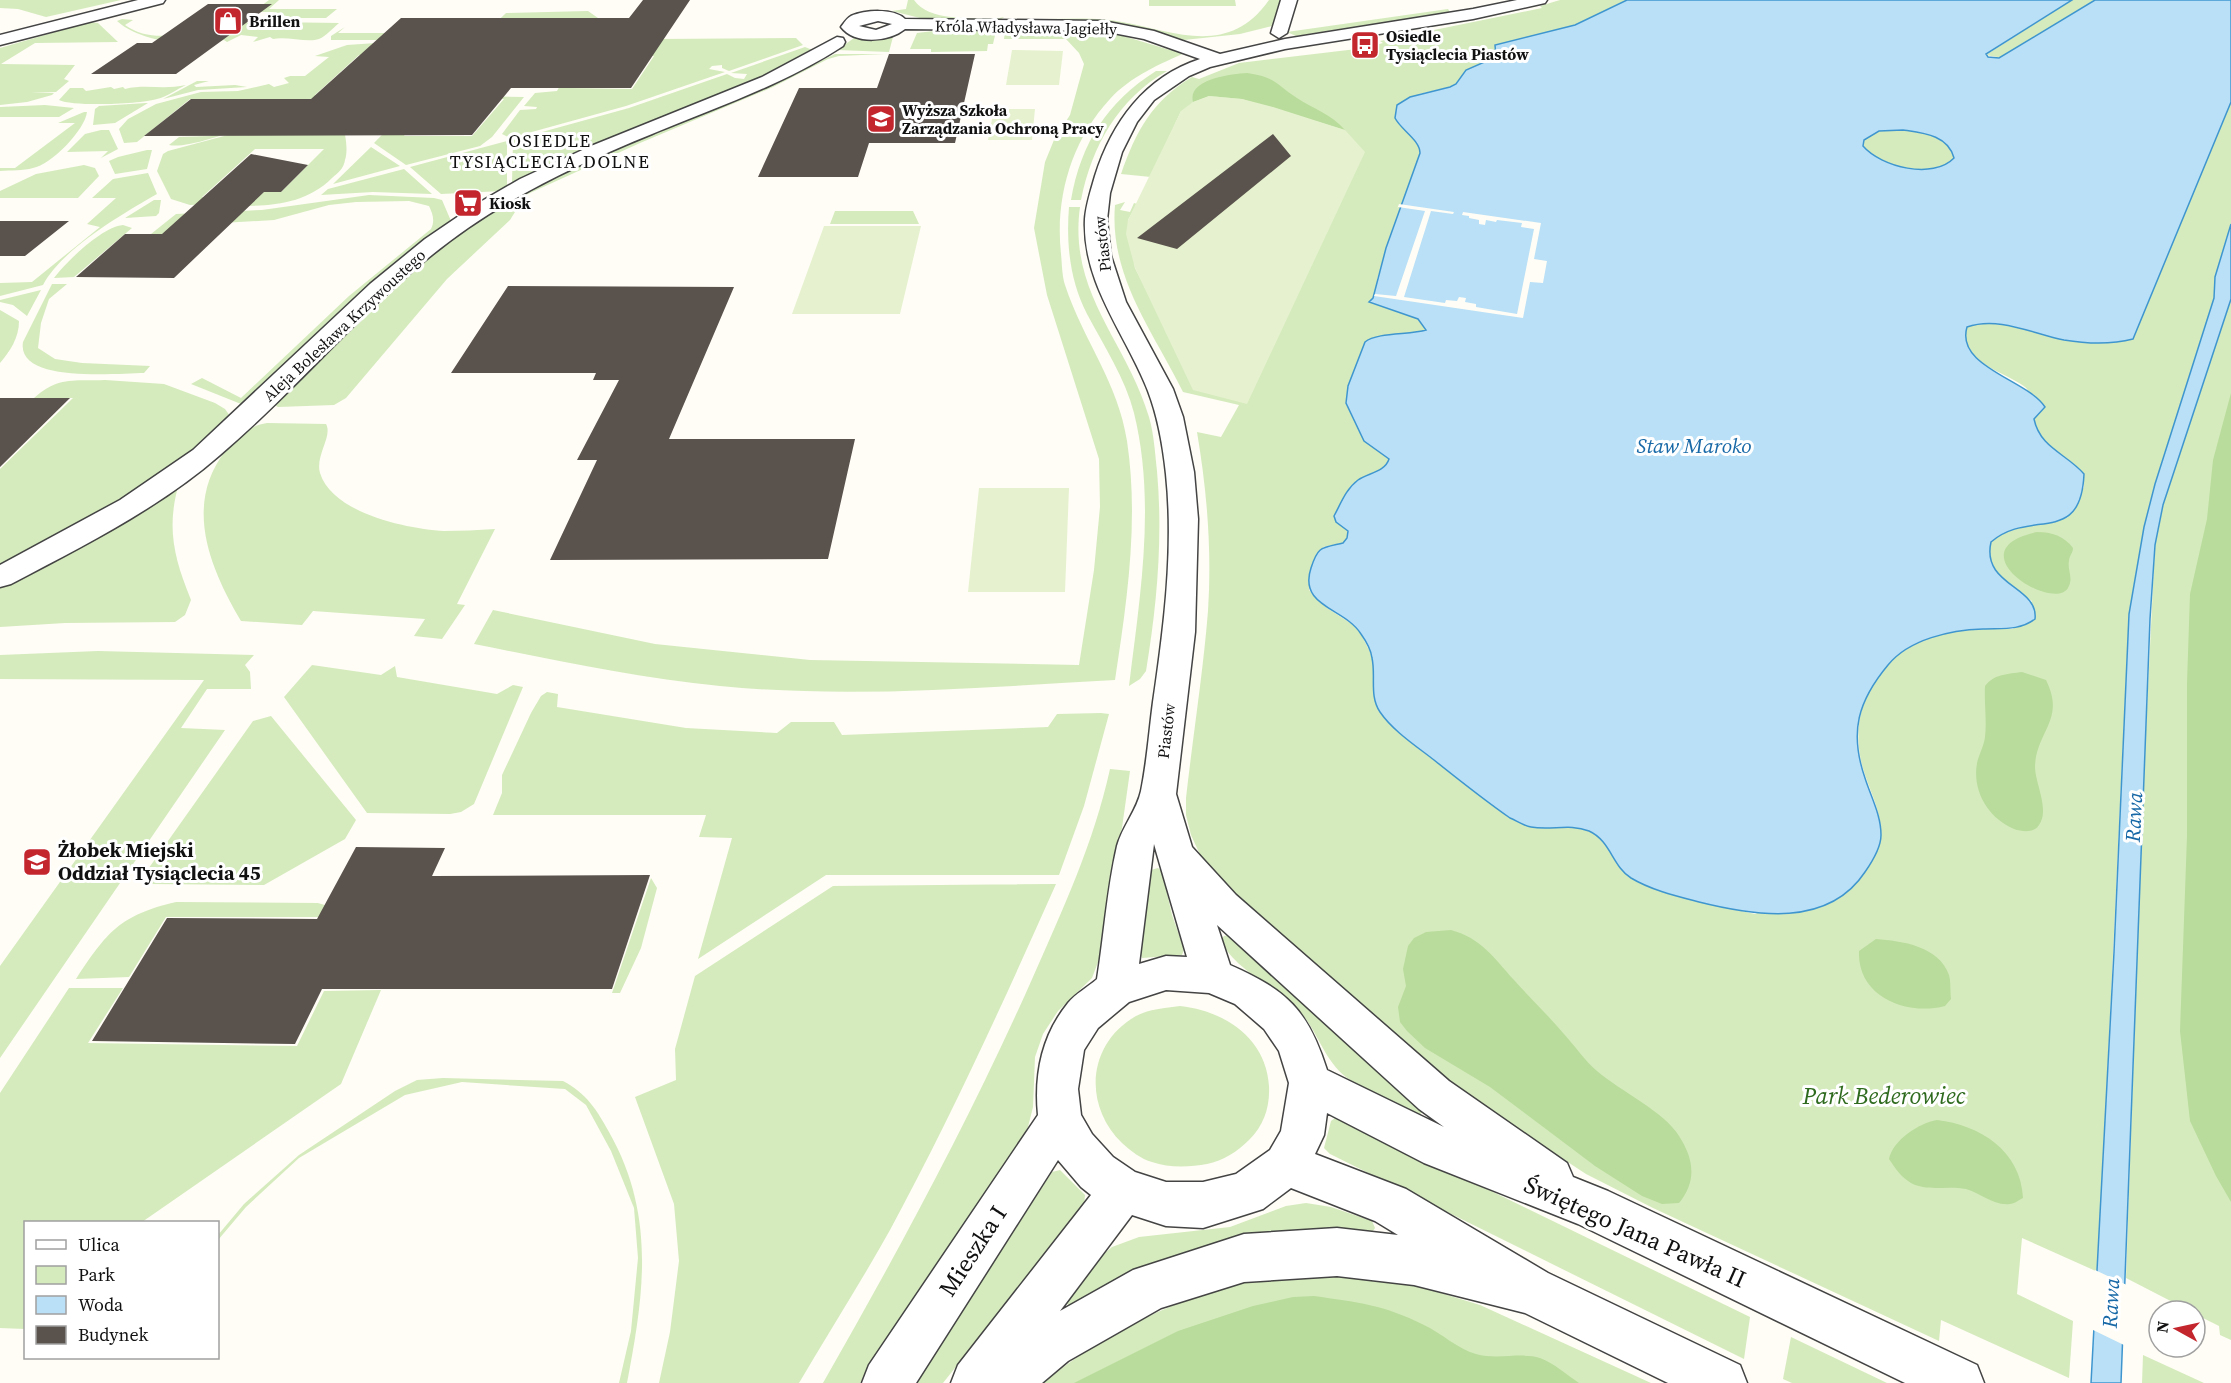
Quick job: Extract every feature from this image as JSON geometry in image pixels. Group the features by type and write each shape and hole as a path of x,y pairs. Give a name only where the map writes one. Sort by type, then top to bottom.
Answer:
{"street":[{"path":"0,34 136,0"},
{"path":"0,40 157,0"},
{"path":"1279,33 1289,0"},
{"name":"Piastów","path":"1116,988 1136,844 1158,794 1179,632 1184,519 1180,472 1170,417 1160,389 1114,302 1105,279 1096,220 1100,194 1112,152 1137,108 1148,96 1183,72 1218,58 1301,40 1473,14 1539,0"},
{"name":"Króla Władysława Jagiełły","path":"901,24 1103,26 1148,35 1218,58"},
{"name":"Aleja Bolesława Krzywoustego","path":"0,577 78,537 204,456 420,252 476,214 512,192 561,167 759,84 792,69 837,42"},
{"name":"Piastów","path":"1158,794 1213,976"},
{"path":"1178,855 1222,906 1434,1095 1592,1207"},
{"path":"1166,973 1213,976 1249,992 1279,1016 1298,1044 1310,1083 1302,1135 1286,1165 1247,1193 1203,1205 1166,1204 1123,1190 1097,1172 1076,1149 1060,1119 1057,1089 1064,1046 1083,1015 1116,988 1166,973"},
{"name":"Świętego Jana Pawła II","path":"1310,1083 1440,1148 1592,1207 1959,1383"},
{"name":"Mieszka I","path":"887,1383 1060,1119"},
{"path":"1286,1165 1390,1205 1532,1290 1722,1383"},
{"path":"976,1383 1123,1190"},
{"path":"1003,1383 1051,1344 1150,1287 1244,1258 1337,1252 1414,1261 1532,1290"}],"green space":[{"path":"0,0 121,0 46,17 18,9 0,8"},
{"path":"269,0 279,0 269,9 337,9 326,18 293,18 273,12 253,12"},
{"path":"908,0 914,0 930,12 951,17 995,19 1004,17 999,21 924,19 892,11 906,9"},
{"path":"1149,0 1235,0 1236,6 1149,6"},
{"path":"1269,0 1282,0 1272,26 1240,34 1184,40 1127,25 1049,19 1104,19 1182,34 1219,35 1237,29 1253,18"},
{"name":"Park Bederowiec","path":"1560,0 1627,0 1575,25 1497,50 1496,57 1466,70 1456,84 1419,94 1418,144 1420,153 1377,279 1418,319 1426,330 1413,334 1381,336 1348,386 1346,403 1364,441 1389,459 1382,468 1355,482 1348,490 1336,522 1348,531 1347,538 1343,543 1323,547 1309,590 1327,608 1358,628 1372,656 1380,712 1408,740 1511,818 1545,828 1576,827 1592,832 1608,845 1615,861 1629,877 1652,888 1687,899 1755,914 1873,860 1881,828 1877,807 1862,765 1858,738 1860,720 1870,689 1890,662 1919,642 1941,634 1965,630 2013,629 2032,601 2001,577 1995,569 1991,561 1991,542 2010,529 2067,518 2084,487 2084,474 2048,444 2037,430 2034,420 2038,413 2027,389 1975,357 1966,339 1967,327 1979,324 2003,325 2063,340 2222,122 2231,102 2231,224 2215,277 2214,298 2155,484 2144,527 2129,614 2098,1272 2022,1238 2017,1294 2073,1321 2069,1378 1941,1320 1939,1341 1653,1208 1586,1174 1457,1089 1245,907 1202,859 1191,835 1186,815 1186,798 1209,589 1208,521 1197,432 1221,437 1239,405 1183,392 1135,302 1119,256 1115,231 1115,205 1125,202 1120,210 1130,212 1134,203 1137,204 1128,220 1135,268 1152,301 1181,111 1151,177 1121,174 1133,144 1147,118 1156,107 1178,86 1192,77 1199,79 1239,63 1365,48 1383,43 1380,41 1542,8 1540,6"},
{"path":"2072,0 2095,0 2003,58 1986,55"},
{"path":"1448,9 1450,12 1296,36 1287,32"},
{"path":"588,11 598,18 512,18 480,51 468,50 506,13"},
{"path":"133,20 125,25 138,32 166,36 238,23 339,23 324,36 314,40 270,37 253,42 258,37 241,35 227,42 224,40 183,43 153,39 139,34 117,21"},
{"path":"90,22 98,23 118,42 35,43 1,64 75,65 64,79 69,81 56,92 30,93 54,93 52,95 27,102 0,105 0,48"},
{"path":"345,27 338,33 411,33 376,40 331,40 331,36"},
{"path":"950,29 950,31 996,31 993,44 988,44 987,51 931,52 931,49 910,49 917,33"},
{"path":"1005,31 1097,32 1120,35 1170,50 1187,52 1146,71 1127,84 1096,115 1085,133 1069,171 1061,212 1061,254 1065,285 1116,399 1127,441 1132,531 1124,621 1115,680 868,692 769,690 658,678 474,644 493,610 655,644 810,660 1079,665 1094,570 1100,507 1099,459 1047,295 1034,228 1045,162 1054,140 1070,115 1084,64 1079,53 1066,39 1004,39"},
{"path":"894,33 889,52 837,50 857,36"},
{"path":"796,38 803,45 729,71 722,68 722,65 712,66 709,69 725,72 626,106 510,138 502,134 520,110 536,109 537,107 524,106 535,93 557,91 576,57 568,88 632,89 654,56 624,56 658,39"},
{"path":"376,43 419,55 359,55 315,95 326,96 222,135 182,145 169,145 179,137 210,136 255,99 190,99 137,142 124,143 119,129 128,119 156,104 201,92 238,91 269,84 274,87 289,83 284,78 305,76 329,57 315,56 347,45"},
{"path":"805,47 815,51 789,67 512,182 513,140 629,108 727,74 744,79 747,74 731,73"},
{"path":"1012,50 1063,51 1059,85 1006,85"},
{"path":"835,54 885,54 839,56 828,59 773,87 640,143 519,198 519,194 607,153 772,85"},
{"path":"1156,71 1167,71 1134,95 1121,110 1100,143 1092,161 1081,200 1071,200 1082,160 1099,126 1123,96"},
{"path":"1247,73 1275,82 1340,124 1345,130 1242,99 1209,96 1193,102 1193,94 1203,83 1212,79"},
{"path":"197,81 209,81 194,85 196,87 235,85 247,87 198,90 163,99"},
{"path":"186,85 168,95 149,101 78,104 59,100 70,88 83,88 86,91 111,87 125,89"},
{"path":"427,89 404,136 472,136 504,99 471,98 477,96 524,97 492,137 480,146 406,165 374,143"},
{"path":"1209,96 1242,99 1345,130 1365,152 1247,404 1193,390 1135,268 1126,234 1128,220 1181,111 1193,102"},
{"path":"148,103 115,123 93,125 95,109 99,106"},
{"path":"45,105 74,108 59,117 0,117 0,107"},
{"path":"994,109 1035,109 1032,140 988,140"},
{"path":"87,112 85,119 74,137 49,161 29,169 0,171 0,168 15,168 75,123 58,123"},
{"path":"342,119 346,150 342,168 322,187 288,202 237,206 247,192 281,192 324,149 255,149 202,197 208,198 210,204 190,205 171,199 157,171 163,154 168,151 239,132"},
{"path":"109,130 118,149 101,158 108,151 67,152 85,134"},
{"path":"1903,130 1926,134 1941,140 1952,150 1955,158 1945,165 1921,170 1894,165 1882,160 1863,145 1864,140 1879,131"},
{"path":"507,141 507,187 502,191 441,194 410,167"},
{"path":"371,147 400,166 333,184"},
{"path":"152,150 147,169 115,174 109,161"},
{"path":"84,165 95,168 99,176 78,198 0,198 0,191 36,174"},
{"path":"404,169 432,194 373,192 321,195 328,189"},
{"path":"148,173 157,194 111,222 78,246 64,258 43,285 0,296 0,283 32,282 100,227 87,224 116,198 92,198 113,179"},
{"path":"369,195 442,200 451,221 248,404 241,404 191,384 202,378 241,398 349,296 431,229 432,215 429,206 409,201 356,202 329,205 274,220 222,223 176,234 151,234 176,214 262,210"},
{"path":"154,200 161,200 159,213 156,216 125,218"},
{"path":"509,207 515,212 510,220 447,279 346,398 334,405 278,407 273,404 436,251 496,209"},
{"path":"1069,207 1080,207 1079,238 1083,266 1102,316 1139,390 1149,417 1154,444 1159,496 1156,596 1146,671 1140,679 1129,686 1144,549 1144,481 1141,447 1134,413 1125,387 1087,314 1077,289 1070,262"},
{"path":"835,211 913,211 919,224 830,224"},
{"path":"123,225 132,228 74,277 54,278 76,254 95,238"},
{"path":"824,226 921,226 900,314 792,314"},
{"path":"52,284 67,284 49,299 41,323 38,348 55,359 82,363 150,366 144,373 71,373 35,365 25,355 23,342"},
{"path":"41,290 27,316 13,305 0,302 0,300"},
{"path":"2231,299 2231,1340 2220,1335 2219,1326 2207,1320 2207,1299 2167,1299 2126,1278 2142,811 2155,545 2163,505"},
{"path":"0,310 19,321 13,344 0,363"},
{"path":"76,380 164,384 215,403 225,409 230,416 201,447 138,492 0,570 0,469 73,398 34,398 59,383"},
{"path":"2231,393 2231,1202 2190,1121 2180,1031 2187,836 2187,683 2190,594 2207,519 2213,460"},
{"path":"267,423 326,424 328,429 320,460 320,473 327,487 339,499 355,508 392,522 429,530 495,529 457,604 465,605 442,639 414,636 425,619 313,611 302,625 241,621 211,558 204,514 206,492 213,471 230,445 249,429"},
{"path":"179,483 173,514 173,529 176,556 191,600 185,615 175,622 65,623 0,627 0,588 71,553"},
{"path":"979,488 1069,488 1065,592 968,592"},
{"path":"2037,532 2048,533 2066,540 2073,548 2069,559 2070,584 2059,594 2029,586 2015,576 2006,564 2004,552 2014,541"},
{"path":"98,651 254,655 245,665 250,672 251,689 207,689 181,728 225,730 0,1058 0,966 204,680 0,679 0,655"},
{"path":"312,665 381,675 395,666 397,677 497,694 513,685 523,687 474,804 461,812 450,814 367,813 284,697"},
{"path":"2022,672 2046,680 2053,705 2052,716 2040,744 2035,767 2043,804 2042,819 2037,828 2028,831 2014,829 1990,811 1980,793 1976,773 1985,737 1985,686 1997,677"},
{"path":"547,692 558,694 557,707 686,728 777,733 791,722 834,722 842,735 1048,727 1057,714 1109,714 1084,806 1059,875 826,875 698,959 732,838 699,837 706,815 493,815 502,793 502,775 531,713 541,696"},
{"path":"271,716 356,820 345,839 264,885 150,884 145,879 146,872 253,721"},
{"path":"1110,769 1130,771 1106,941 1092,978 1058,1011 1043,1034 1035,1057 1033,1107 1028,1127 1011,1160 860,1383 823,1383 933,1183 985,1081 1077,875 1087,849"},
{"path":"1158,868 1162,871 1172,915 1184,949 1182,955 1142,958 1140,952 1151,870"},
{"path":"651,878 657,888 641,948 620,993 612,993"},
{"path":"1056,884 1017,972 913,1187 799,1383 659,1383 670,1332 679,1261 674,1204 635,1097 676,1080 675,1049 695,976 833,886"},
{"path":"176,902 318,903 328,906 333,917 166,917 129,977 76,979 106,937 117,928 141,913"},
{"path":"1451,930 1471,938 1486,950 1593,1067 1653,1110 1672,1127 1688,1153 1691,1170 1689,1186 1679,1203 1662,1204 1642,1196 1595,1166 1490,1087 1425,1048 1407,1031 1400,1022 1398,1007 1406,986 1403,969 1408,946 1414,938 1426,932"},
{"path":"1229,935 1420,1104 1422,1112 1419,1116 1363,1089 1346,1077 1327,1055 1302,1014 1236,961 1227,951 1221,940 1224,936"},
{"path":"1876,939 1897,941 1919,947 1937,957 1950,978 1951,999 1945,1006 1915,1008 1901,1005 1875,991 1866,980 1861,967 1859,951"},
{"path":"69,988 123,988 88,1043 297,1046 324,991 381,990 341,1084 143,1221 24,1221 24,1329 0,1328 0,1093"},
{"path":"1180,1006 1212,1014 1240,1030 1260,1054 1269,1086 1265,1115 1259,1128 1235,1152 1219,1161 1207,1164 1172,1166 1140,1157 1122,1143 1109,1128 1096,1094 1096,1076 1100,1058 1108,1042 1120,1028 1141,1014"},
{"path":"443,1078 563,1081 584,1097 600,1116 624,1163 634,1194 640,1224 641,1286 627,1383 619,1383 631,1331 638,1258 634,1208 611,1151 586,1105 565,1089 462,1082 405,1095 299,1158 246,1207 219,1239 219,1234 244,1204 299,1155 395,1091 417,1080"},
{"path":"1335,1118 1343,1119 1750,1317 1744,1359 1330,1154 1324,1148 1331,1121"},
{"path":"1937,1120 1968,1128 1983,1134 1995,1143 2015,1167 2023,1198 2004,1204 1966,1189 1917,1186 1904,1178 1889,1159 1891,1152 1901,1139 1915,1129"},
{"path":"1060,1170 1085,1195 1084,1206 943,1383 916,1383 1052,1172"},
{"path":"1306,1203 1331,1207 1372,1221 1375,1228 1370,1235 1221,1242 1165,1259 1115,1281 1078,1305 1069,1306 1065,1301 1090,1266 1112,1247 1139,1237 1230,1227 1286,1206"},
{"path":"1332,1273 1395,1279 1480,1305 1651,1383 1044,1383 1066,1365 1120,1331 1149,1316 1210,1291 1268,1277"},
{"path":"1314,1296 1357,1303 1410,1318 1476,1354 1540,1358 1579,1383 1074,1383 1178,1331 1253,1306 1293,1297"},
{"path":"1791,1337 1887,1383 1792,1383 1783,1379"},
{"path":"2143,1355 2147,1359 2152,1359 2204,1383 2142,1383"}],"water":[{"name":"Staw Maroko","path":"1627,0 2072,0 1986,54 1988,57 1999,58 2095,0 2231,0 2231,102 2133,339 2090,343 2064,340 2004,325 1979,324 1967,327 1966,341 1972,353 1995,372 2036,397 2045,407 2034,419 2037,429 2048,444 2084,474 2081,496 2074,511 2064,519 2006,532 1991,542 1990,557 1994,568 2028,599 2034,608 2035,619 2017,627 1958,631 1919,642 1897,656 1878,678 1863,704 1857,732 1860,761 1879,820 1881,835 1879,845 1868,868 1850,890 1831,902 1811,910 1789,913 1743,911 1673,895 1631,878 1620,867 1602,841 1589,831 1574,828 1531,827 1510,818 1391,726 1377,706 1372,658 1365,640 1354,625 1325,606 1311,591 1309,581 1311,568 1318,552 1325,547 1343,543 1347,538 1348,531 1336,522 1334,516 1344,496 1358,480 1380,470 1389,459 1364,441 1346,403 1348,386 1365,342 1385,335 1426,330 1418,319 1369,302 1373,298 1386,248 1420,153 1414,139 1395,118 1397,105 1410,97 1456,84 1466,70 1496,57 1495,45 1575,25","holes":["1903,130 1926,134 1940,140 1951,150 1954,158 1945,165 1933,168 1907,168 1882,160 1863,146 1864,140 1879,131"]},
{"name":"Rawa","path":"2231,224 2231,299 2163,505 2155,545 2150,619 2121,1383 2091,1383 2129,614 2144,527 2155,484 2214,298 2215,277"}],"pier":[{"path":"1399,204 1454,212 1453,214 1431,211 1404,297 1445,303 1446,300 1457,301 1459,297 1466,298 1465,302 1476,304 1476,307 1517,314 1534,229 1521,227 1522,223 1497,220 1496,222 1486,220 1485,225 1479,224 1479,220 1462,215 1463,212 1541,223 1534,259 1547,261 1543,283 1530,282 1523,318 1374,296 1375,294 1396,296 1425,211 1398,207 1397,209"},
{"path":"2095,1270 2129,1286 2126,1346 2091,1329"}],"building":[{"path":"643,0 690,0 631,88 511,88 472,135 144,136 191,99 311,99 401,18 629,18"},
{"path":"208,4 272,4 176,74 91,74 137,43 152,43"},
{"path":"889,54 975,54 955,143 869,143 858,177 758,177 799,88 877,88"},
{"path":"1273,134 1291,156 1177,249 1137,238"},
{"path":"251,154 308,165 281,192 264,192 174,278 76,277 125,234 162,234"},
{"path":"0,221 69,221 25,256 0,256"},
{"path":"508,286 734,287 669,439 855,439 828,559 550,560 597,460 577,460 619,380 593,380 596,373 451,373"},
{"path":"0,398 70,398 0,467"},
{"path":"356,847 445,848 432,876 650,875 612,989 322,989 295,1044 92,1041 167,918 317,919"}],"place":[{"name":"Brillen","path":"228,21"},
{"name":"Osiedle Tysiąclecia Piastów","path":"1365,45"},
{"name":"Wyższa Szkoła Zarządzania Ochroną Pracy","path":"881,119"},
{"name":"Kiosk","path":"468,203"},
{"name":"Żłobek Miejski Oddział Tysiąclecia 45","path":"37,862"}],"district":[{"name":"OSIEDLE TYSIĄCLECIA DOLNE","path":"550,151"}]}
